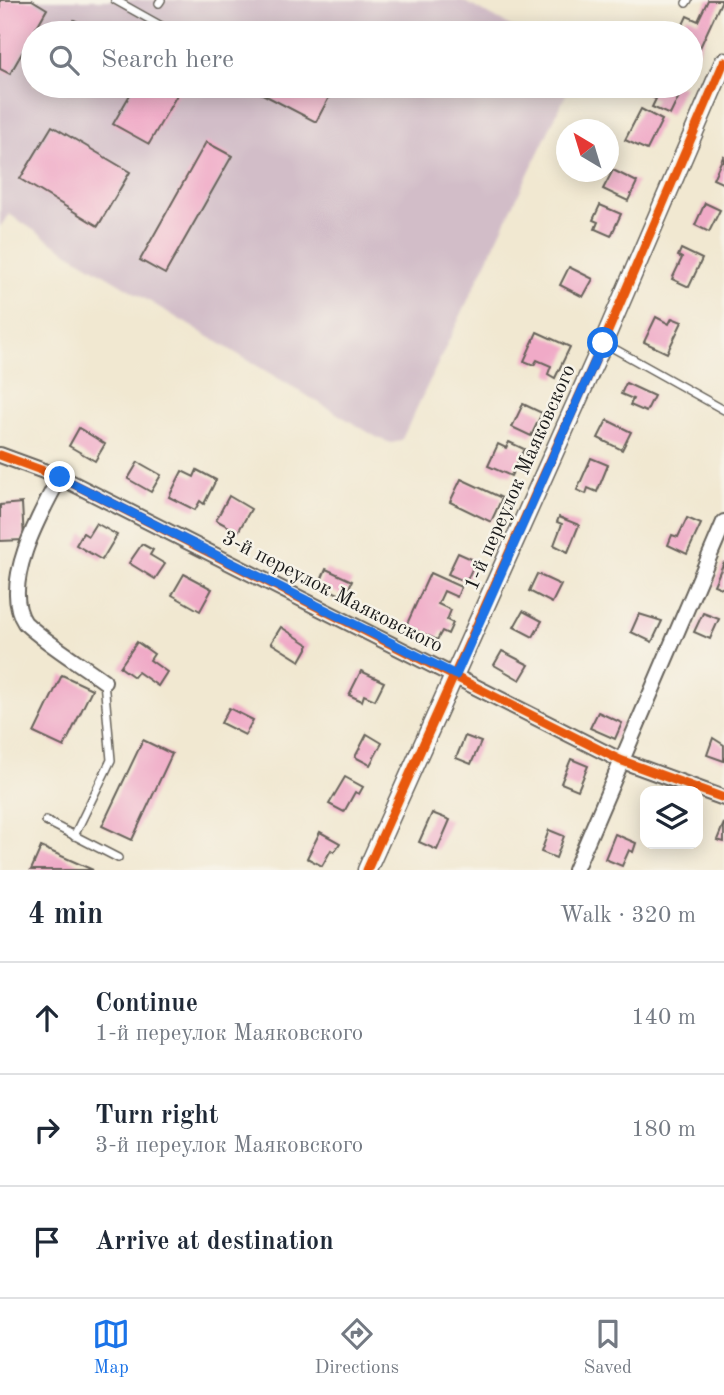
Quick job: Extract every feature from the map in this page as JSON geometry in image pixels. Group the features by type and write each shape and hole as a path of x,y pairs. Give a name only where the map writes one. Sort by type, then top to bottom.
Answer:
{"street":[{"name":"1-й переулок Маяковского","path":"368,870 603,343 724,62"},
{"name":"3-й переулок Маяковского","path":"0,455 60,477 620,760 724,798"},
{"path":"60,477 9,573 10,601 24,623 104,681"},
{"path":"575,870 724,522"}],"lane":[{"path":"114,0 152,21"},
{"path":"603,343 724,410"},
{"path":"74,836 110,760 104,681"},
{"path":"46,821 118,858"}],"shaded area":[{"path":"0,0 461,0 501,21 21,21 21,98 564,98 401,441 391,443 378,438 72,255 9,214 0,227"}],"building":[{"path":"0,0 32,0 47,9 40,21 21,21 21,55 10,74 0,69"},
{"path":"708,0 722,0 703,41 703,21 698,21"},
{"path":"687,16 698,21 685,21"},
{"path":"128,98 175,98 149,144 113,124"},
{"path":"270,98 329,98 316,122"},
{"path":"654,98 678,98 670,115 652,107 656,99"},
{"path":"641,109 662,120 647,150 625,140"},
{"path":"52,126 130,172 98,226 20,179"},
{"path":"206,142 232,156 165,274 140,260"},
{"path":"724,155 724,184 713,179"},
{"path":"619,173 637,182 628,201 603,189 607,182 619,182"},
{"path":"705,203 720,210 709,232 695,225"},
{"path":"600,205 621,214 611,236 595,229 598,222 593,220"},
{"path":"681,249 702,259 689,287 672,279 682,258 678,256"},
{"path":"569,267 593,279 583,297 560,285"},
{"path":"656,317 669,324 672,318 682,322 667,353 644,342"},
{"path":"537,332 570,347 555,378 548,374 551,366 537,360 534,365 524,361"},
{"path":"626,383 654,396 646,412 630,405 633,399 621,394"},
{"path":"523,404 542,413 531,436 512,427"},
{"path":"607,420 631,432 622,450 598,438"},
{"path":"79,428 105,444 95,461 69,446"},
{"path":"509,442 524,449 511,476 488,466 498,444 506,448"},
{"path":"591,458 608,465 597,492 588,488 586,494 577,490"},
{"path":"138,462 161,475 151,492 128,479"},
{"path":"197,470 216,480 204,504 200,501 195,510 169,497 182,471 194,477"},
{"path":"461,479 502,498 491,522 450,502"},
{"path":"229,496 251,509 238,532 216,520"},
{"path":"22,503 24,540 0,541 0,505"},
{"path":"559,517 579,525 568,552 554,545 562,524 557,522"},
{"path":"687,518 701,524 687,554 668,545 672,535 678,537"},
{"path":"96,523 117,535 102,560 76,545 83,533 88,536"},
{"path":"142,544 153,550 150,555 165,564 155,579 129,563"},
{"path":"458,553 476,561 466,582 448,574"},
{"path":"724,562 724,589 714,585"},
{"path":"326,569 352,581 345,597 319,585"},
{"path":"430,573 461,587 457,597 444,591 438,604 451,610 447,620 453,623 448,634 442,631 437,640 406,626"},
{"path":"184,574 212,589 200,611 172,595"},
{"path":"537,574 561,585 552,603 529,591"},
{"path":"523,611 542,621 533,637 514,627"},
{"path":"703,613 719,619 710,639 694,632"},
{"path":"639,614 662,621 652,642 631,632"},
{"path":"281,627 309,645 300,661 271,643"},
{"path":"137,642 154,654 150,660 167,672 158,686 138,672 134,677 120,667"},
{"path":"502,651 529,665 520,680 494,665"},
{"path":"361,671 384,682 375,700 364,695 362,701 349,695"},
{"path":"62,675 92,689 64,747 34,733"},
{"path":"229,708 253,720 245,735 221,723"},
{"path":"598,712 622,723 615,739 590,728"},
{"path":"367,734 382,743 370,765 355,757"},
{"path":"465,736 481,742 471,764 456,758"},
{"path":"713,738 724,745 724,761 707,755"},
{"path":"143,740 172,754 132,840 102,826"},
{"path":"571,759 588,766 578,790 561,783"},
{"path":"345,777 363,787 359,794 355,792 344,812 329,804"},
{"path":"432,813 450,820 437,850 419,842"},
{"path":"724,823 724,842 717,840"},
{"path":"549,830 564,836 556,858 541,852"},
{"path":"320,832 340,843 334,852 331,850 322,866 307,858"},
{"path":"615,834 636,843 633,852 629,850 622,866 605,859"},
{"path":"41,847 93,870 31,870"}],"cycle path":[{"path":"367,870 603,343 724,62"},
{"path":"0,455 60,477 620,760 724,798"}],"route":[{"path":"60,477 456,675 603,343"}]}
